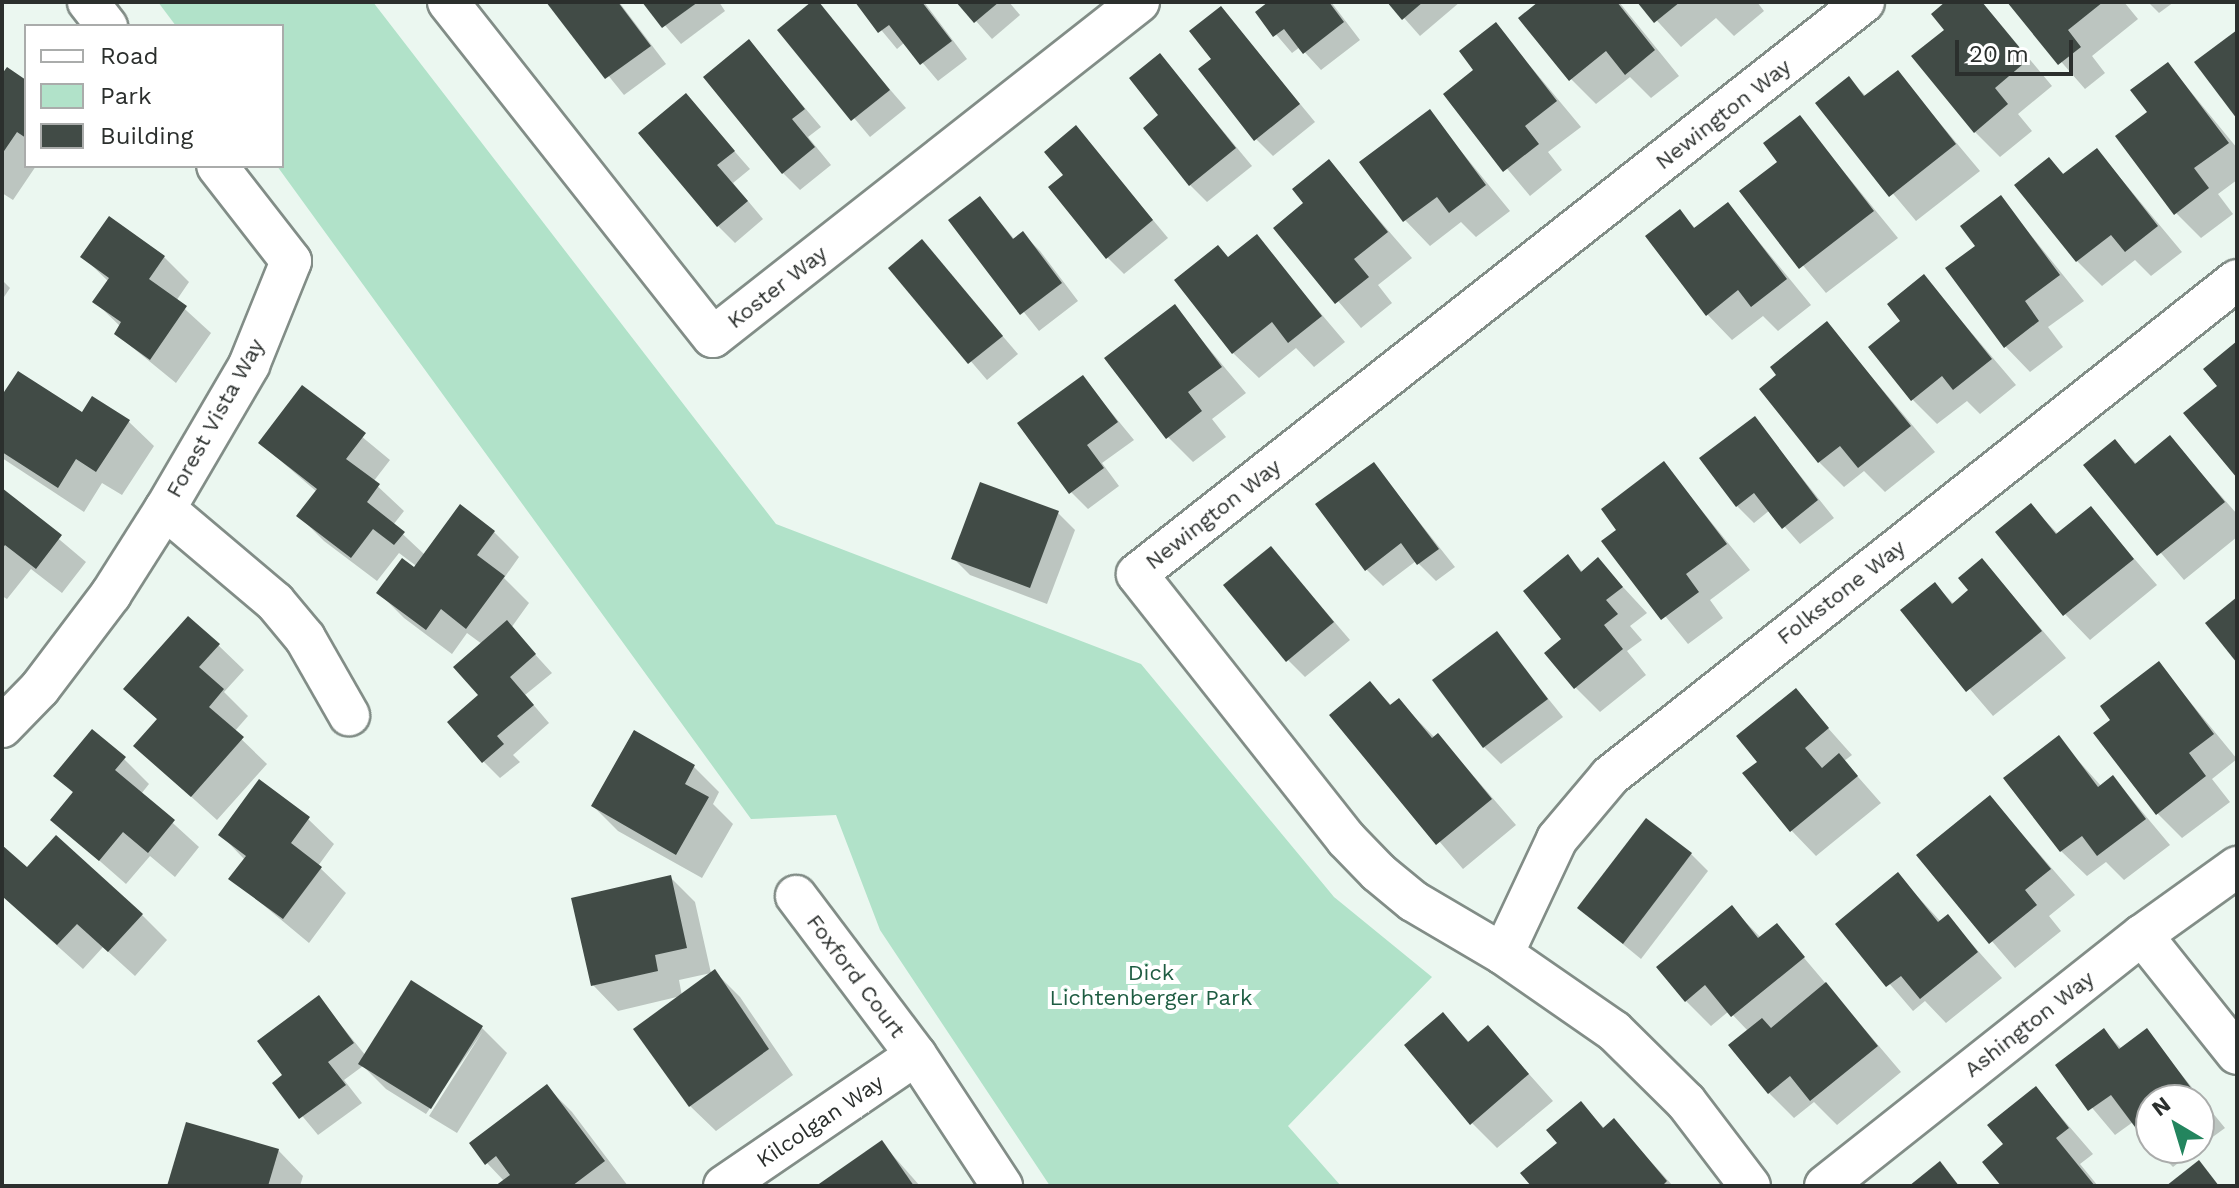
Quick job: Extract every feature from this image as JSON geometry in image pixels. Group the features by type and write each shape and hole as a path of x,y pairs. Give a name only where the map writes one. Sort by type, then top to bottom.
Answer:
{"street":[{"path":"88,2 105,24"},
{"name":"Koster Way","path":"448,2 713,337 1139,2"},
{"name":"Newington Way","path":"1750,1186 1686,1102 1614,1031 1503,954 1413,901 1357,850 1137,574 1864,2"},
{"name":"Forest Vista Way","path":"2,727 40,688 111,594 165,509 249,365 291,261 219,168"},
{"name":"Folkstone Way","path":"1503,954 1557,839 1610,776 2237,280"},
{"name":"Forest Vista Way","path":"165,509 275,602 313,650 349,715"},
{"name":"Ashington Way","path":"1825,1186 2142,935 2237,867"},
{"name":"Foxford Court","path":"796,896 916,1055 1002,1186"},
{"path":"2142,935 2237,1054"},
{"name":"Kilcolgan Way","path":"724,1186 916,1055"}],"green space":[{"name":"Dick Lichtenberger Park","path":"158,2 373,2 776,524 1141,664 1334,897 1432,977 1288,1126 1341,1186 1050,1186 880,930 836,815 751,819 278,168 284,168 284,24 174,24"}],"building":[{"path":"546,2 618,2 651,46 605,79"},
{"path":"642,2 698,2 662,28"},
{"path":"811,2 819,2 890,90 851,121 777,30"},
{"path":"855,2 922,2 952,41 920,65 889,25 878,33"},
{"path":"956,2 999,2 974,23"},
{"path":"1268,2 1329,2 1344,22 1303,54 1284,29 1273,37 1255,12"},
{"path":"1387,2 1423,2 1402,20"},
{"path":"1538,2 1617,2 1655,50 1625,75 1606,51 1569,81 1518,18"},
{"path":"1637,2 1680,2 1654,23"},
{"path":"1945,2 1982,2 2029,59 1995,88 2008,104 1974,133 1911,56 1944,30 1931,14"},
{"path":"2007,2 2103,2 2068,30 2081,47 2058,65"},
{"path":"1221,6 1300,104 1254,141 1198,69 1211,59 1189,31"},
{"path":"1496,22 1557,101 1525,126 1539,144 1503,172 1443,94 1473,70 1459,51"},
{"path":"2237,30 2237,119 2194,62"},
{"path":"749,39 805,109 792,119 815,147 782,174 703,77"},
{"path":"1160,53 1236,148 1189,186 1143,128 1158,115 1129,78"},
{"path":"2168,62 2229,143 2194,168 2209,188 2174,215 2115,136 2147,112 2130,90"},
{"path":"7,67 24,79 24,137 17,132 2,154 2,74"},
{"path":"1898,70 1956,144 1889,197 1815,103 1849,76 1864,96"},
{"path":"686,93 735,151 717,165 748,201 717,227 638,133"},
{"path":"1430,109 1486,185 1449,213 1437,197 1403,222 1359,162"},
{"path":"1800,115 1874,211 1799,269 1739,191 1777,162 1763,143"},
{"path":"1076,125 1153,220 1106,259 1048,187 1063,175 1044,152"},
{"path":"2097,148 2158,226 2125,252 2111,235 2076,262 2014,185 2049,157 2063,174"},
{"path":"1329,159 1388,232 1354,259 1369,277 1335,304 1273,228 1303,203 1292,189"},
{"path":"2001,195 2060,275 2025,301 2039,321 2004,348 1945,268 1975,246 1960,226"},
{"path":"980,196 1013,239 1023,231 1062,283 1020,315 948,220"},
{"path":"1728,202 1787,279 1751,307 1738,290 1706,316 1645,236 1680,209 1694,228"},
{"path":"109,216 165,256 149,279 187,306 150,360 114,334 121,322 92,302 109,278 80,257"},
{"path":"1257,234 1322,316 1288,343 1272,322 1232,354 1174,280 1218,245 1228,257"},
{"path":"922,239 1003,336 968,364 888,268"},
{"path":"1924,274 1992,359 1953,390 1942,376 1911,401 1868,347 1900,321 1887,304"},
{"path":"1175,304 1222,367 1188,392 1202,411 1166,439 1104,358"},
{"path":"1827,321 1911,426 1858,468 1840,446 1818,463 1759,389 1776,375 1770,367"},
{"path":"2237,341 2237,478 2183,413 2217,386 2203,369"},
{"path":"18,371 82,412 92,396 130,420 96,472 76,459 58,488 2,452 2,395"},
{"path":"1083,375 1118,422 1087,445 1104,468 1069,494 1017,423"},
{"path":"302,385 366,433 346,459 380,484 367,502 405,532 394,545 373,529 351,558 296,516 317,489 258,443"},
{"path":"1755,416 1818,500 1782,529 1754,493 1736,507 1699,458"},
{"path":"2170,435 2225,502 2157,556 2083,465 2115,439 2135,464"},
{"path":"1664,461 1727,544 1686,574 1699,592 1661,620 1601,541 1616,530 1601,509"},
{"path":"1374,462 1439,549 1417,565 1401,543 1365,571 1315,504"},
{"path":"980,482 1059,511 1030,588 951,559"},
{"path":"2,488 62,535 36,569 5,545 2,549"},
{"path":"2031,503 2056,534 2091,506 2134,559 2063,616 1995,532"},
{"path":"460,504 495,531 477,555 505,576 466,629 441,609 426,630 376,593 402,558 414,567"},
{"path":"1271,546 1334,622 1286,662 1223,585"},
{"path":"1568,554 1581,572 1598,557 1623,587 1606,600 1618,614 1604,625 1623,649 1574,689 1544,653 1561,639 1523,591"},
{"path":"1982,558 2042,631 1966,692 1900,610 1935,582 1952,604 1968,590 1958,578"},
{"path":"2237,597 2237,663 2205,623"},
{"path":"188,616 220,644 199,667 224,689 209,707 244,737 191,797 133,746 157,719 123,689"},
{"path":"507,620 536,654 510,677 534,705 497,736 504,744 482,763 447,722 478,695 453,667"},
{"path":"1497,631 1548,699 1483,748 1432,680"},
{"path":"2159,661 2214,734 2189,753 2206,776 2156,815 2093,733 2110,720 2100,706"},
{"path":"1370,681 1390,705 1399,698 1432,738 1438,733 1492,799 1436,845 1329,715"},
{"path":"1796,688 1829,728 1805,748 1822,768 1839,753 1858,776 1790,832 1742,773 1757,762 1736,736"},
{"path":"92,729 126,757 115,770 175,820 148,853 123,832 99,861 50,820 73,792 53,776"},
{"path":"634,730 695,765 685,784 709,797 676,855 591,806"},
{"path":"2059,735 2098,787 2113,775 2146,819 2097,856 2082,836 2060,852 2003,778"},
{"path":"259,779 310,817 291,843 322,867 283,919 228,879 246,856 218,835"},
{"path":"1990,795 2051,869 2025,890 2037,905 1989,944 1916,855"},
{"path":"1646,818 1692,853 1623,944 1577,908"},
{"path":"56,835 143,914 108,952 77,924 57,945 2,896 2,845 27,867"},
{"path":"1898,872 1938,922 1948,914 1978,952 1920,999 1901,976 1886,987 1835,924"},
{"path":"671,875 687,948 655,955 658,971 591,986 571,898"},
{"path":"1732,905 1758,938 1777,923 1805,957 1731,1017 1705,985 1685,1002 1656,967"},
{"path":"715,969 769,1049 689,1107 633,1029"},
{"path":"411,980 483,1026 431,1109 358,1064"},
{"path":"1826,982 1878,1046 1810,1101 1790,1076 1768,1094 1728,1045 1762,1018 1771,1028"},
{"path":"319,995 354,1043 328,1062 346,1085 299,1119 272,1083 282,1075 257,1041"},
{"path":"1443,1012 1468,1042 1488,1025 1529,1074 1470,1125 1404,1045"},
{"path":"2104,1028 2119,1049 2147,1028 2188,1084 2135,1084 2135,1127 2111,1095 2088,1111 2055,1065"},
{"path":"547,1084 605,1161 572,1186 495,1186 510,1175 496,1156 485,1165 469,1143"},
{"path":"2036,1086 2069,1128 2056,1138 2095,1186 2001,1186 1982,1162 2003,1144 1987,1125"},
{"path":"1581,1101 1603,1128 1614,1118 1667,1181 1662,1186 1531,1186 1520,1173 1557,1143 1546,1130"},
{"path":"186,1122 279,1149 268,1186 167,1186"},
{"path":"882,1140 914,1186 816,1186"},
{"path":"1940,1161 1959,1186 1909,1186"},
{"path":"2194,1164 2202,1164 2219,1186 2166,1186"}]}
